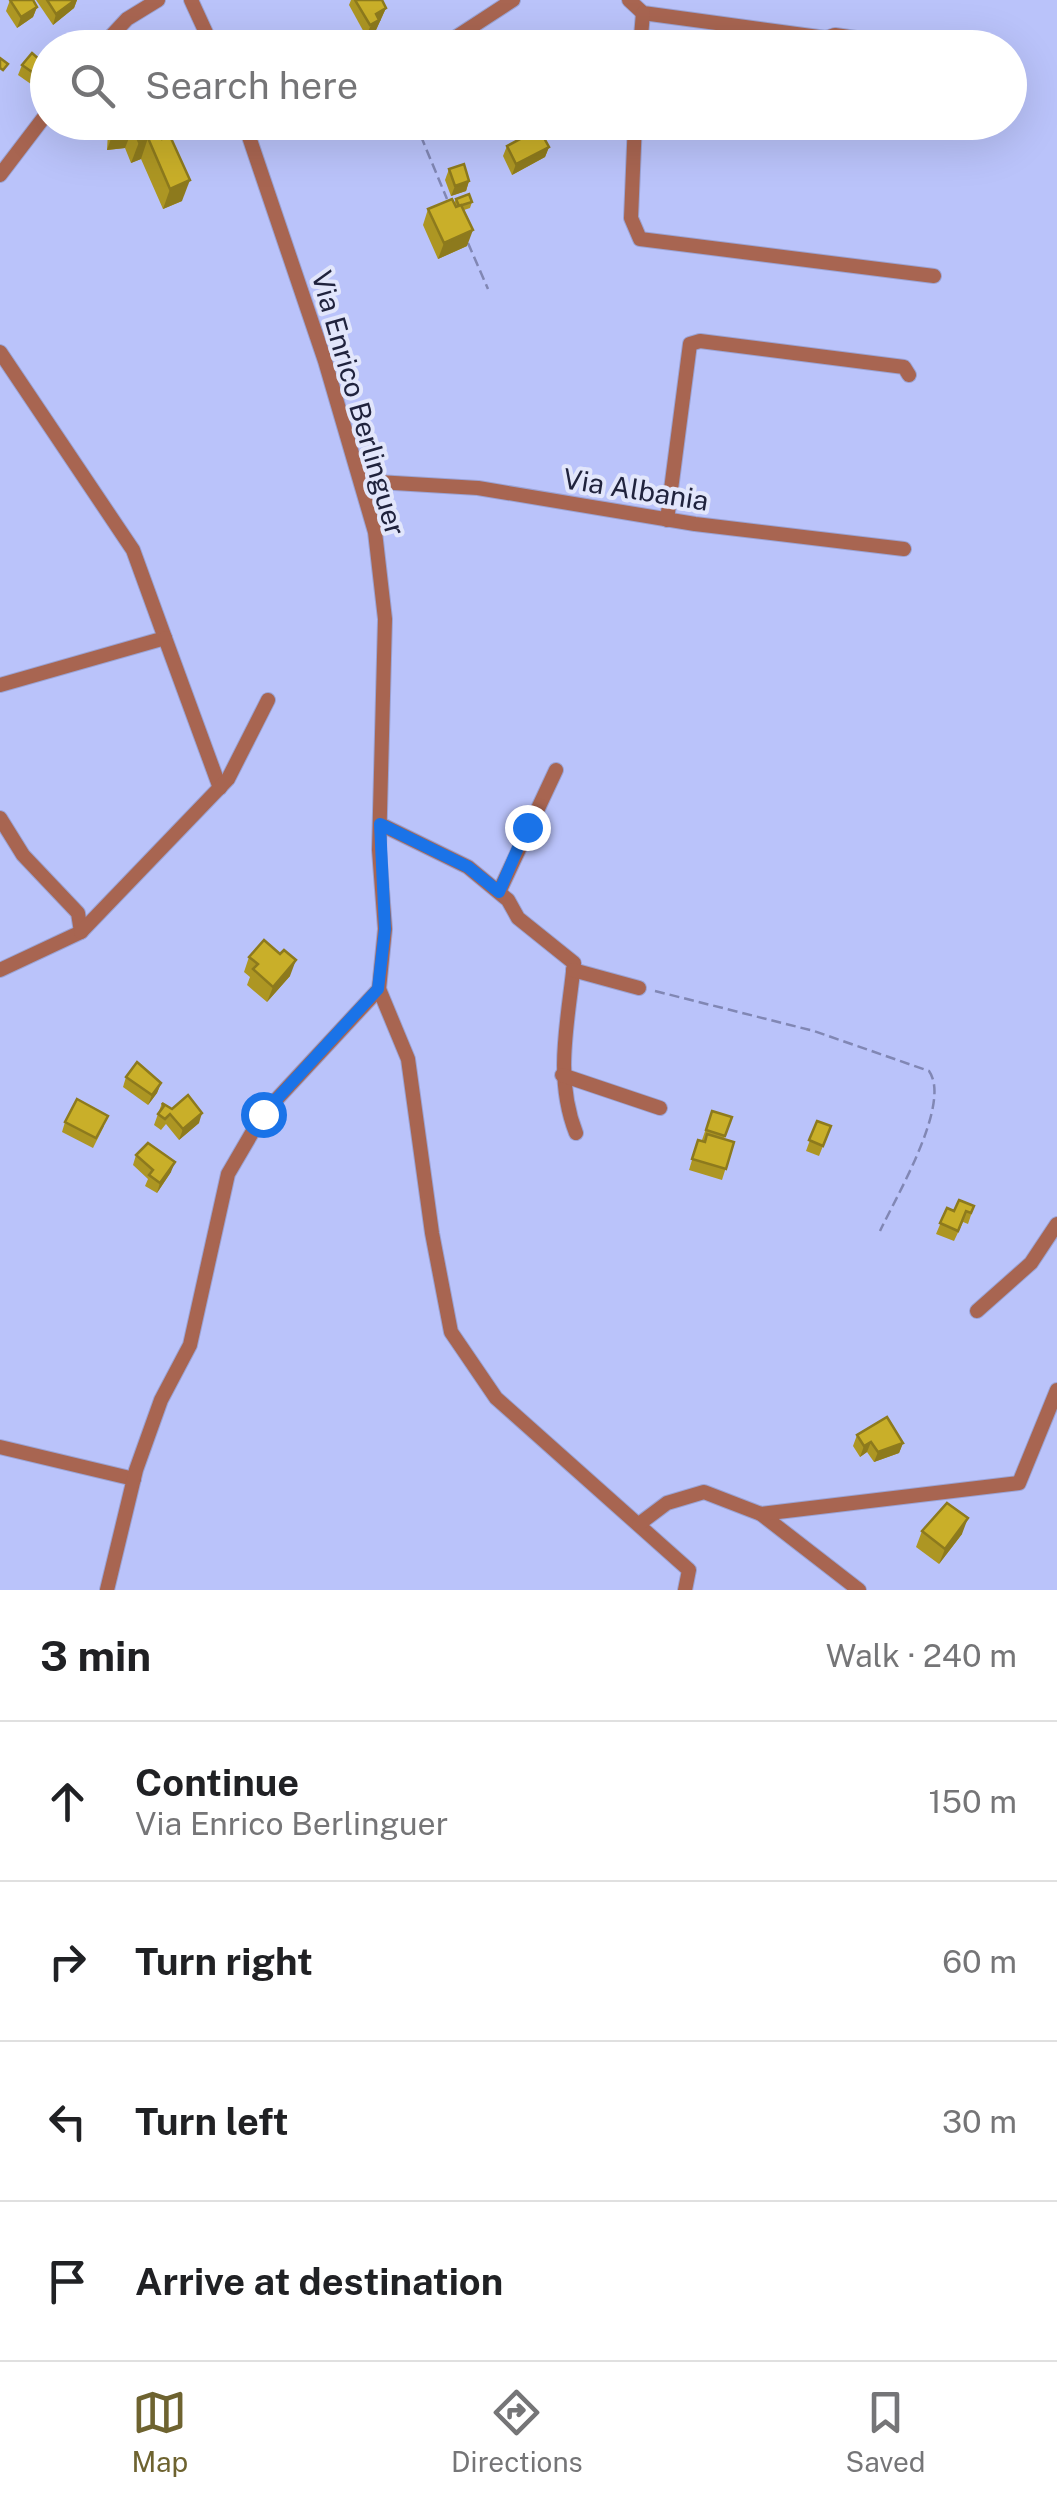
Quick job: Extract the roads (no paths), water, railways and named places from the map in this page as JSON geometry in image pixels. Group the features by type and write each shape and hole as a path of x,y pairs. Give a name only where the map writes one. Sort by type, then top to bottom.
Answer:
{"street":[{"path":"117,30 158,0"},
{"path":"191,0 205,30"},
{"path":"467,30 513,0"},
{"path":"629,0 643,13 767,30"},
{"path":"642,30 643,13"},
{"path":"0,175 30,136"},
{"name":"Via Enrico Berlinguer","path":"250,140 375,532 385,619 380,824 385,929 378,989"},
{"path":"634,140 631,218 640,239 934,276"},
{"path":"667,520 690,344 700,341 904,367 908,375"},
{"path":"3,362 133,550 220,788"},
{"name":"Via Albania","path":"361,480 478,488 667,520 904,549"},
{"path":"0,685 165,638"},
{"path":"0,970 81,932 220,788 268,700"},
{"path":"499,892 556,770"},
{"path":"0,818 34,870 78,913 81,932"},
{"path":"380,824 468,867 499,892 518,918 574,963 562,1075 563,1098 576,1132"},
{"path":"573,970 639,988"},
{"path":"107,1590 134,1479 161,1400 190,1345 228,1174 263,1114 378,989 408,1059 432,1233 451,1332 496,1398 689,1570 685,1590"},
{"path":"562,1075 660,1108"},
{"path":"976,1311 1031,1263 1057,1224"},
{"path":"760,1514 1018,1483 1057,1390"},
{"path":"0,1447 134,1479"},
{"path":"639,1524 666,1503 704,1492 760,1514 859,1590"}]}
